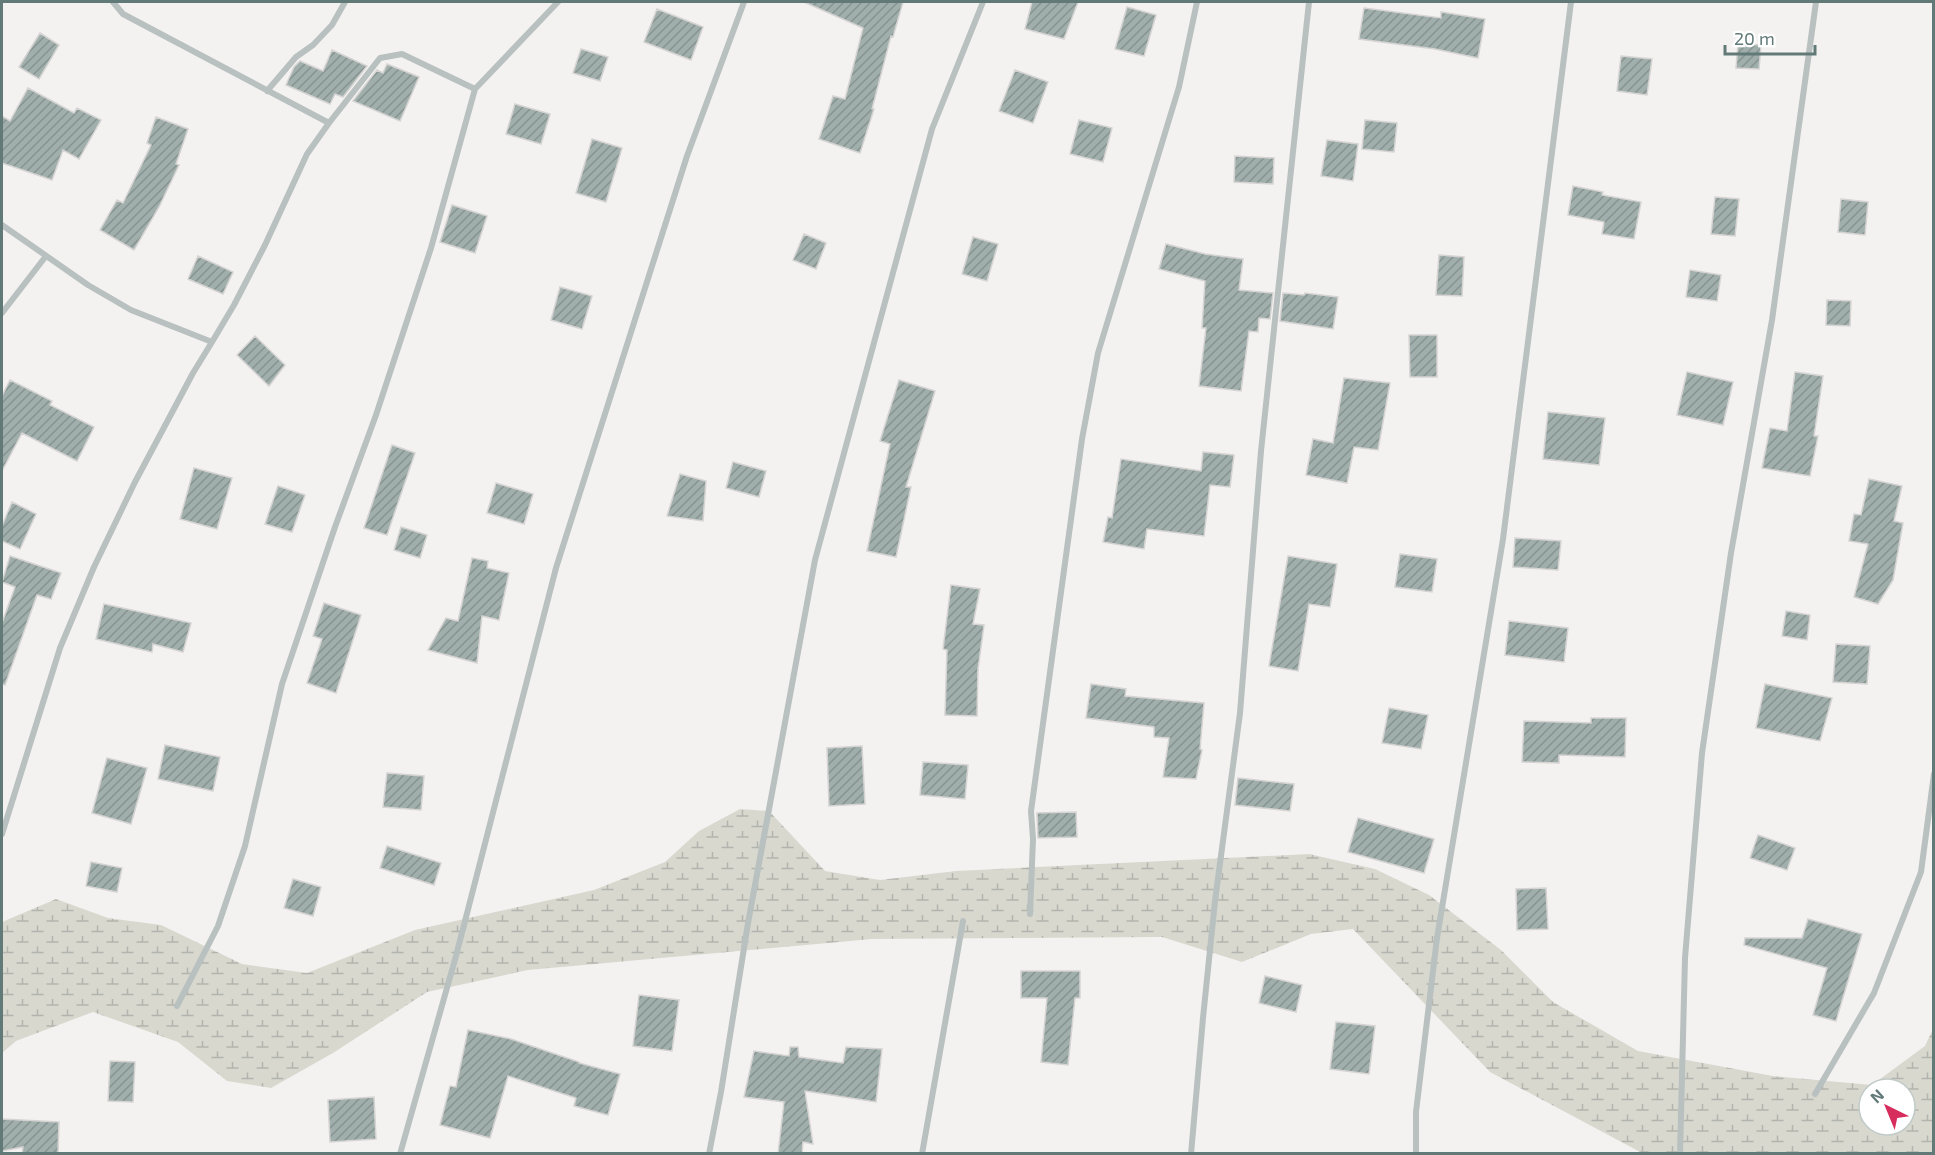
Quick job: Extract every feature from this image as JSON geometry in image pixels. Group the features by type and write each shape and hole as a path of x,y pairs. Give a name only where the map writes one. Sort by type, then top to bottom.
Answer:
{"street":[{"path":"113,2 123,14 328,123"},
{"path":"267,91 296,57 313,45 332,25 345,2"},
{"path":"177,1006 218,926 245,846 282,684 424,270 475,89 558,2"},
{"path":"400,1154 456,956 556,568 687,156 744,2"},
{"path":"709,1154 748,923 815,560 932,129 983,2"},
{"path":"1030,914 1033,840 1031,811 1082,440 1098,353 1179,87 1197,2"},
{"path":"1191,1154 1215,901 1240,713 1261,451 1309,2"},
{"path":"1416,1154 1416,1112 1437,938 1503,539 1571,2"},
{"path":"1680,1154 1685,958 1702,753 1731,553 1772,320 1816,2"},
{"path":"2,834 60,648 94,567 135,482 265,245 307,154 328,123 380,58 402,54 412,57 475,89"},
{"path":"2,225 88,285 131,310 212,342"},
{"path":"2,314 46,256"},
{"path":"1815,1094 1874,993 1922,872 1934,774"},
{"path":"922,1154 963,921"}],"green space":[{"path":"740,809 769,811 825,871 880,880 956,871 1309,854 1375,869 1429,895 1501,950 1553,1002 1638,1051 1773,1076 1857,1084 1857,1137 1917,1137 1917,1077 1883,1077 1925,1046 1933,1029 1933,1153 1642,1153 1490,1072 1353,929 1311,934 1242,962 1162,937 872,939 528,970 427,992 333,1053 271,1088 227,1081 178,1042 93,1012 16,1041 2,1053 2,922 56,899 108,918 161,925 242,964 307,973 415,930 594,890 665,862 699,831"}],"building":[{"path":"804,2 903,2 893,37 891,36 872,109 874,109 860,153 819,139 833,96 845,99 863,28"},
{"path":"1032,2 1078,2 1064,39 1025,29"},
{"path":"1127,7 1156,15 1144,56 1115,49"},
{"path":"1364,8 1441,18 1441,12 1485,19 1478,58 1435,49 1359,39"},
{"path":"657,9 703,27 691,60 644,42"},
{"path":"40,33 59,45 39,79 19,67"},
{"path":"1738,44 1761,45 1759,69 1736,68"},
{"path":"581,49 608,57 600,81 573,73"},
{"path":"332,50 367,66 343,97 335,94 330,104 286,85 294,67 300,61 323,71"},
{"path":"1621,56 1652,59 1647,95 1617,91"},
{"path":"387,64 419,77 400,121 353,101 377,70 383,73"},
{"path":"1015,70 1048,82 1033,123 999,111"},
{"path":"28,88 74,113 77,108 101,120 79,159 63,150 52,180 2,163 2,116 10,121"},
{"path":"515,104 550,114 541,144 506,134"},
{"path":"156,117 188,129 176,164 179,165 159,207 134,250 100,230 117,200 123,203 151,145 147,143"},
{"path":"1079,120 1112,128 1103,162 1070,154"},
{"path":"1365,120 1397,123 1394,152 1362,149"},
{"path":"592,139 622,148 606,202 576,193"},
{"path":"1327,140 1358,144 1353,181 1321,176"},
{"path":"1235,156 1274,158 1273,184 1234,182"},
{"path":"1573,186 1603,192 1602,195 1641,202 1634,239 1602,234 1604,222 1568,215"},
{"path":"1715,197 1739,199 1735,236 1711,234"},
{"path":"1841,199 1868,202 1865,235 1838,232"},
{"path":"452,205 487,216 475,253 440,242"},
{"path":"804,234 826,243 816,269 793,260"},
{"path":"973,237 998,244 987,281 962,274"},
{"path":"1166,244 1205,254 1243,259 1239,290 1273,293 1270,319 1259,318 1258,332 1249,331 1241,391 1199,386 1206,328 1202,328 1205,281 1159,269"},
{"path":"1439,255 1464,257 1462,296 1436,295"},
{"path":"198,256 233,272 223,294 188,279"},
{"path":"1690,270 1721,275 1717,301 1686,297"},
{"path":"560,287 592,296 582,329 551,320"},
{"path":"1283,293 1338,297 1333,329 1280,321"},
{"path":"1827,300 1851,301 1850,326 1826,325"},
{"path":"1409,335 1437,335 1437,377 1410,377"},
{"path":"255,336 285,365 269,386 237,355"},
{"path":"1687,372 1733,382 1723,425 1677,415"},
{"path":"1795,372 1823,376 1814,436 1818,436 1810,476 1762,468 1770,428 1787,431"},
{"path":"1344,378 1390,383 1378,450 1354,447 1347,483 1306,475 1313,439 1333,443"},
{"path":"10,380 52,401 50,405 94,427 77,461 22,433 2,471 2,396"},
{"path":"899,380 935,391 906,487 911,487 896,557 867,551 890,444 880,441"},
{"path":"1548,412 1605,418 1599,465 1543,459"},
{"path":"392,445 415,453 387,535 364,528"},
{"path":"1203,452 1234,455 1230,487 1210,485 1204,536 1147,529 1144,549 1103,542 1108,517 1112,518 1121,459 1201,471"},
{"path":"733,462 766,471 759,497 726,488"},
{"path":"194,468 232,478 217,529 180,519"},
{"path":"680,474 706,481 703,521 667,516"},
{"path":"1869,479 1902,486 1894,521 1903,523 1893,580 1878,604 1854,597 1868,544 1849,541 1854,514 1861,515"},
{"path":"496,483 533,494 524,524 487,513"},
{"path":"278,486 305,495 292,532 265,524"},
{"path":"12,502 36,514 20,549 2,541 2,526"},
{"path":"401,527 427,535 420,558 394,550"},
{"path":"1515,538 1561,541 1558,570 1513,567"},
{"path":"1400,554 1437,559 1432,592 1395,587"},
{"path":"10,556 61,573 51,599 37,595 5,685 2,684 2,623 15,587 2,582"},
{"path":"1288,556 1337,564 1330,607 1309,604 1298,671 1269,666"},
{"path":"472,558 488,561 487,568 509,573 499,620 482,616 477,663 428,650 446,618 458,621"},
{"path":"951,585 980,589 973,624 984,625 978,669 977,716 945,715 947,650 943,649"},
{"path":"324,603 361,615 336,693 307,683 322,639 313,636"},
{"path":"104,604 191,623 183,652 153,644 152,652 96,639"},
{"path":"1786,611 1810,615 1807,640 1782,636"},
{"path":"1509,621 1568,628 1564,662 1505,655"},
{"path":"1836,644 1870,646 1867,684 1833,682"},
{"path":"1091,684 1126,689 1125,696 1204,703 1200,749 1202,750 1196,779 1163,777 1169,738 1154,737 1154,727 1086,718"},
{"path":"1765,684 1832,698 1820,741 1756,728"},
{"path":"1389,708 1428,715 1421,749 1382,743"},
{"path":"1591,718 1626,718 1625,757 1559,755 1559,763 1522,762 1524,721 1591,723"},
{"path":"165,745 220,757 213,791 158,779"},
{"path":"862,746 865,804 829,806 827,748"},
{"path":"107,758 147,768 131,824 92,813"},
{"path":"923,762 968,765 965,799 920,795"},
{"path":"387,773 424,776 421,810 383,807"},
{"path":"1238,778 1294,784 1290,811 1235,805"},
{"path":"1076,812 1077,837 1038,838 1037,813"},
{"path":"1358,818 1434,839 1424,873 1348,852"},
{"path":"1758,835 1795,848 1787,870 1750,858"},
{"path":"387,846 441,863 434,885 380,868"},
{"path":"91,862 122,868 117,892 86,886"},
{"path":"293,879 321,887 313,916 284,908"},
{"path":"1546,888 1548,929 1517,930 1516,889"},
{"path":"1808,919 1862,934 1836,1021 1813,1015 1827,968 1744,945 1745,938 1802,938"},
{"path":"1021,971 1080,971 1080,998 1075,998 1068,1065 1041,1062 1047,998 1021,998"},
{"path":"1265,976 1302,985 1296,1012 1259,1003"},
{"path":"639,995 679,1000 672,1051 633,1046"},
{"path":"1336,1022 1375,1026 1369,1074 1330,1069"},
{"path":"468,1030 511,1039 579,1063 620,1074 608,1115 574,1106 576,1098 508,1076 490,1138 440,1125 450,1086 456,1087"},
{"path":"790,1047 798,1047 799,1057 843,1063 846,1047 882,1049 876,1102 805,1091 813,1144 803,1142 802,1154 778,1154 784,1102 744,1097 754,1051 789,1056"},
{"path":"110,1061 135,1062 133,1102 108,1101"},
{"path":"374,1097 376,1139 330,1142 328,1100"},
{"path":"2,1119 59,1122 58,1154 22,1154 23,1147 2,1151"}]}
